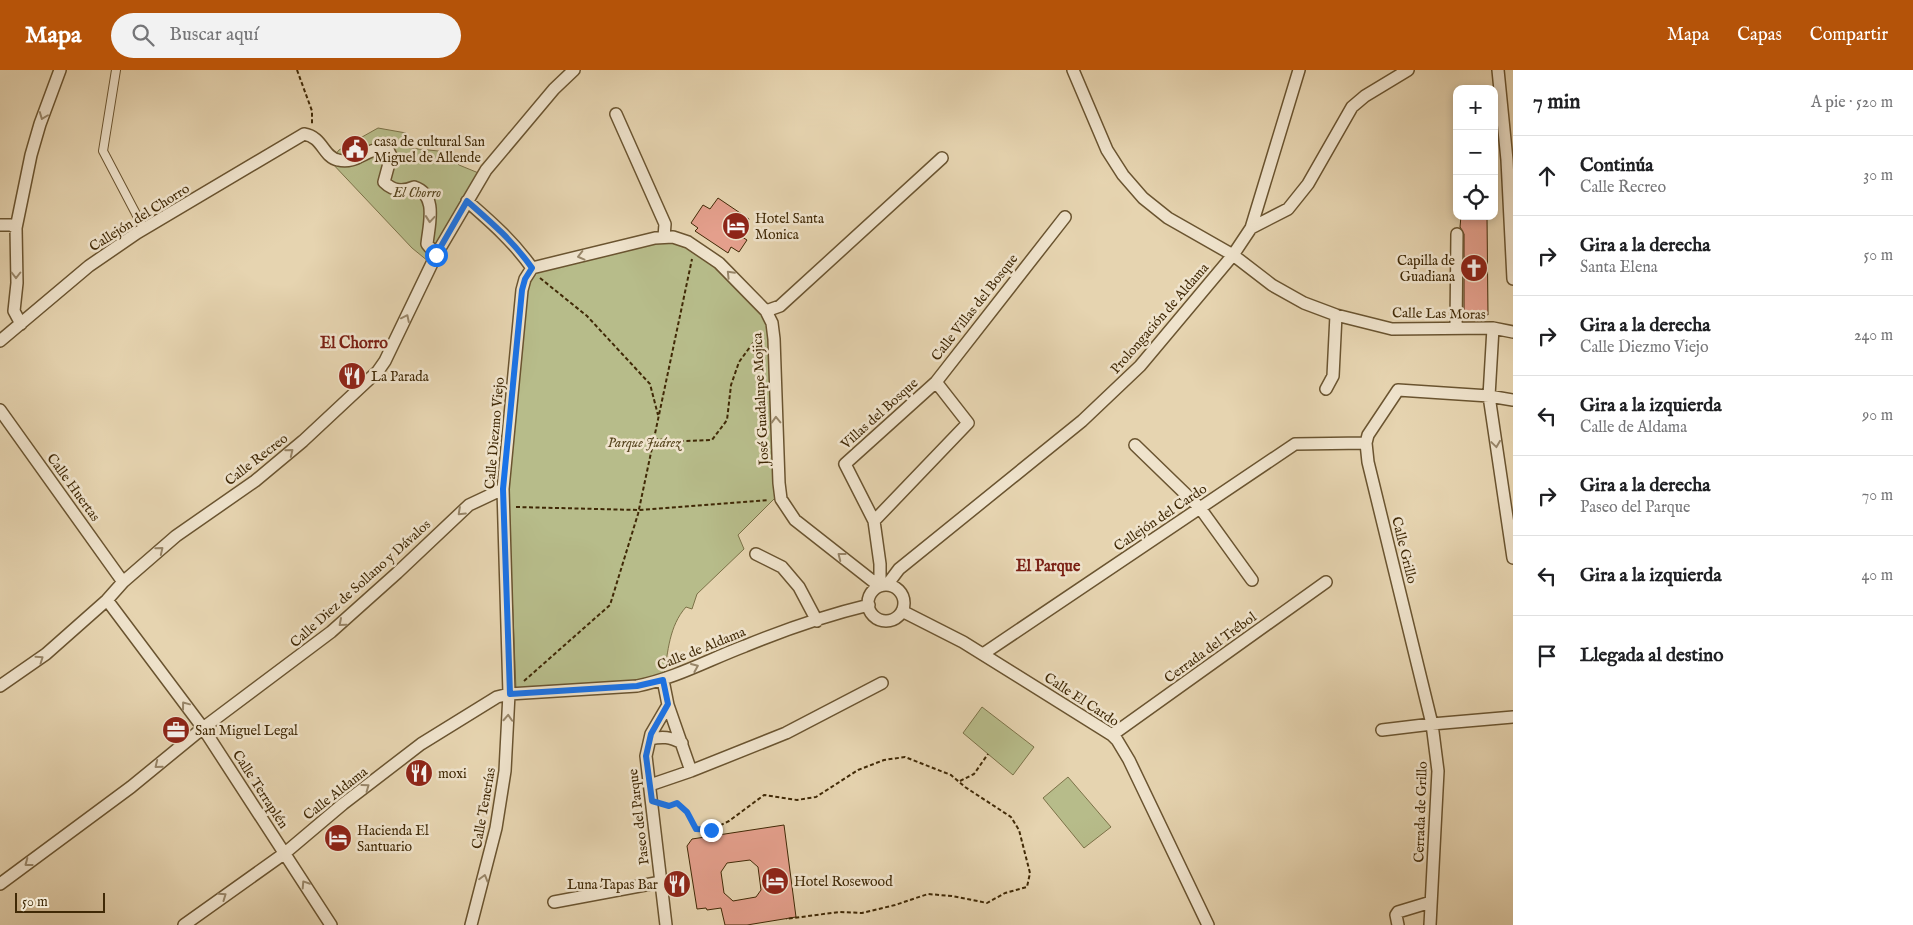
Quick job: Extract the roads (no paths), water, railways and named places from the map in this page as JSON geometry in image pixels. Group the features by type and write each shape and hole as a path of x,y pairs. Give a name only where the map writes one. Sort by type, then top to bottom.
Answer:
{"street":[{"path":"21,324 14,311 16,228 30,155 60,70"},
{"path":"116,70 103,152 144,229"},
{"name":"Calle Recreo","path":"0,686 46,654 107,600 123,582 176,536 255,481 303,441 378,371 385,361 436,255 486,170 554,89 574,70"},
{"name":"Calle Las Moras","path":"1073,70 1108,150 1123,175 1143,198 1168,218 1233,255 1272,284 1304,303 1336,315 1392,329 1493,328 1513,332"},
{"name":"Prolongación de Aldama","path":"882,586 899,569 1108,398 1140,366 1233,255 1251,228 1299,70"},
{"path":"1251,228 1283,212 1298,197 1308,184 1352,107 1365,96 1408,70"},
{"path":"1498,70 1512,220 1513,279"},
{"path":"616,114 665,224 664,237"},
{"name":"Callejón del Chorro","path":"0,341 89,266 144,229 304,134 319,141 329,155 341,161 354,161 370,151 380,148 388,150 391,156 384,182 395,190 406,190 414,187 423,190 428,197 431,212 427,244 436,255"},
{"path":"766,311 780,306 942,158"},
{"path":"467,201 502,231 532,268"},
{"name":"Calle Villas del Bosque","path":"874,521 968,423 936,382 1065,217"},
{"path":"0,225 10,225 16,228"},
{"path":"1456,328 1457,234"},
{"name":"José Guadalupe Mojica","path":"532,268 655,238 673,236 719,263 766,311 772,324 781,499 796,520 882,586"},
{"name":"Calle Diezmo Viejo","path":"510,694 503,489 522,290 525,279 532,268"},
{"path":"1326,389 1332,376 1336,315"},
{"path":"1493,328 1489,396 1513,558"},
{"name":"Villas del Bosque","path":"874,521 845,464 936,382"},
{"path":"1366,442 1368,435 1398,390 1489,396 1513,400"},
{"name":"Calle Huertas","path":"0,410 123,582"},
{"name":"Callejón del Cardo","path":"983,654 1295,444 1366,442"},
{"name":"Calle Grillo","path":"1366,442 1368,462 1432,724"},
{"path":"1135,445 1200,508 1252,580"},
{"name":"Calle Diez de Sollano y Dávalos","path":"0,884 331,632 469,505 503,489"},
{"path":"874,521 882,586"},
{"path":"756,554 782,567 799,588 817,621"},
{"name":"Cerrada del Trébol","path":"1112,735 1326,582"},
{"path":"882,586 894,587 901,592 904,601 902,611 892,620 881,620 873,615 868,605 872,592 882,586"},
{"name":"Calle Terraplén","path":"107,600 203,728 331,925"},
{"name":"Calle de Aldama","path":"510,694 637,686 663,680 745,646 868,605"},
{"name":"Calle El Cardo","path":"902,611 963,642 1112,735 1129,760 1208,925"},
{"path":"663,680 668,704 691,772"},
{"path":"650,785 691,772 786,733 882,683"},
{"name":"Calle Aldama","path":"184,925 285,853 343,804 421,744 497,697 510,694"},
{"name":"Calle Tenerías","path":"471,925 496,828 505,771 510,694"},
{"name":"Paseo del Parque","path":"666,925 646,756 651,734 668,704"},
{"path":"1382,730 1513,717"},
{"name":"Cerrada de Grillo","path":"1430,925 1438,771 1432,724"},
{"path":"650,739 662,736 670,737 682,743"},
{"path":"554,902 661,882"},
{"path":"1398,925 1396,915 1398,912 1431,902"}],"place":[{"name":"casa de cultural San Miguel de Allende","path":"355,149"},
{"name":"Hotel Santa Monica","path":"736,226"},
{"name":"Capilla de Guadiana","path":"1474,268"},
{"name":"La Parada","path":"352,376"},
{"name":"San Miguel Legal","path":"176,730"},
{"name":"moxi","path":"419,773"},
{"name":"Hacienda El Santuario","path":"338,838"},
{"name":"Hotel Rosewood","path":"775,881"},
{"name":"Luna Tapas Bar","path":"677,884"}],"district":[{"name":"El Chorro","path":"354,342"},
{"name":"El Parque","path":"1048,565"}],"park label":[{"name":"Parque Juárez","path":"644,442"}]}
